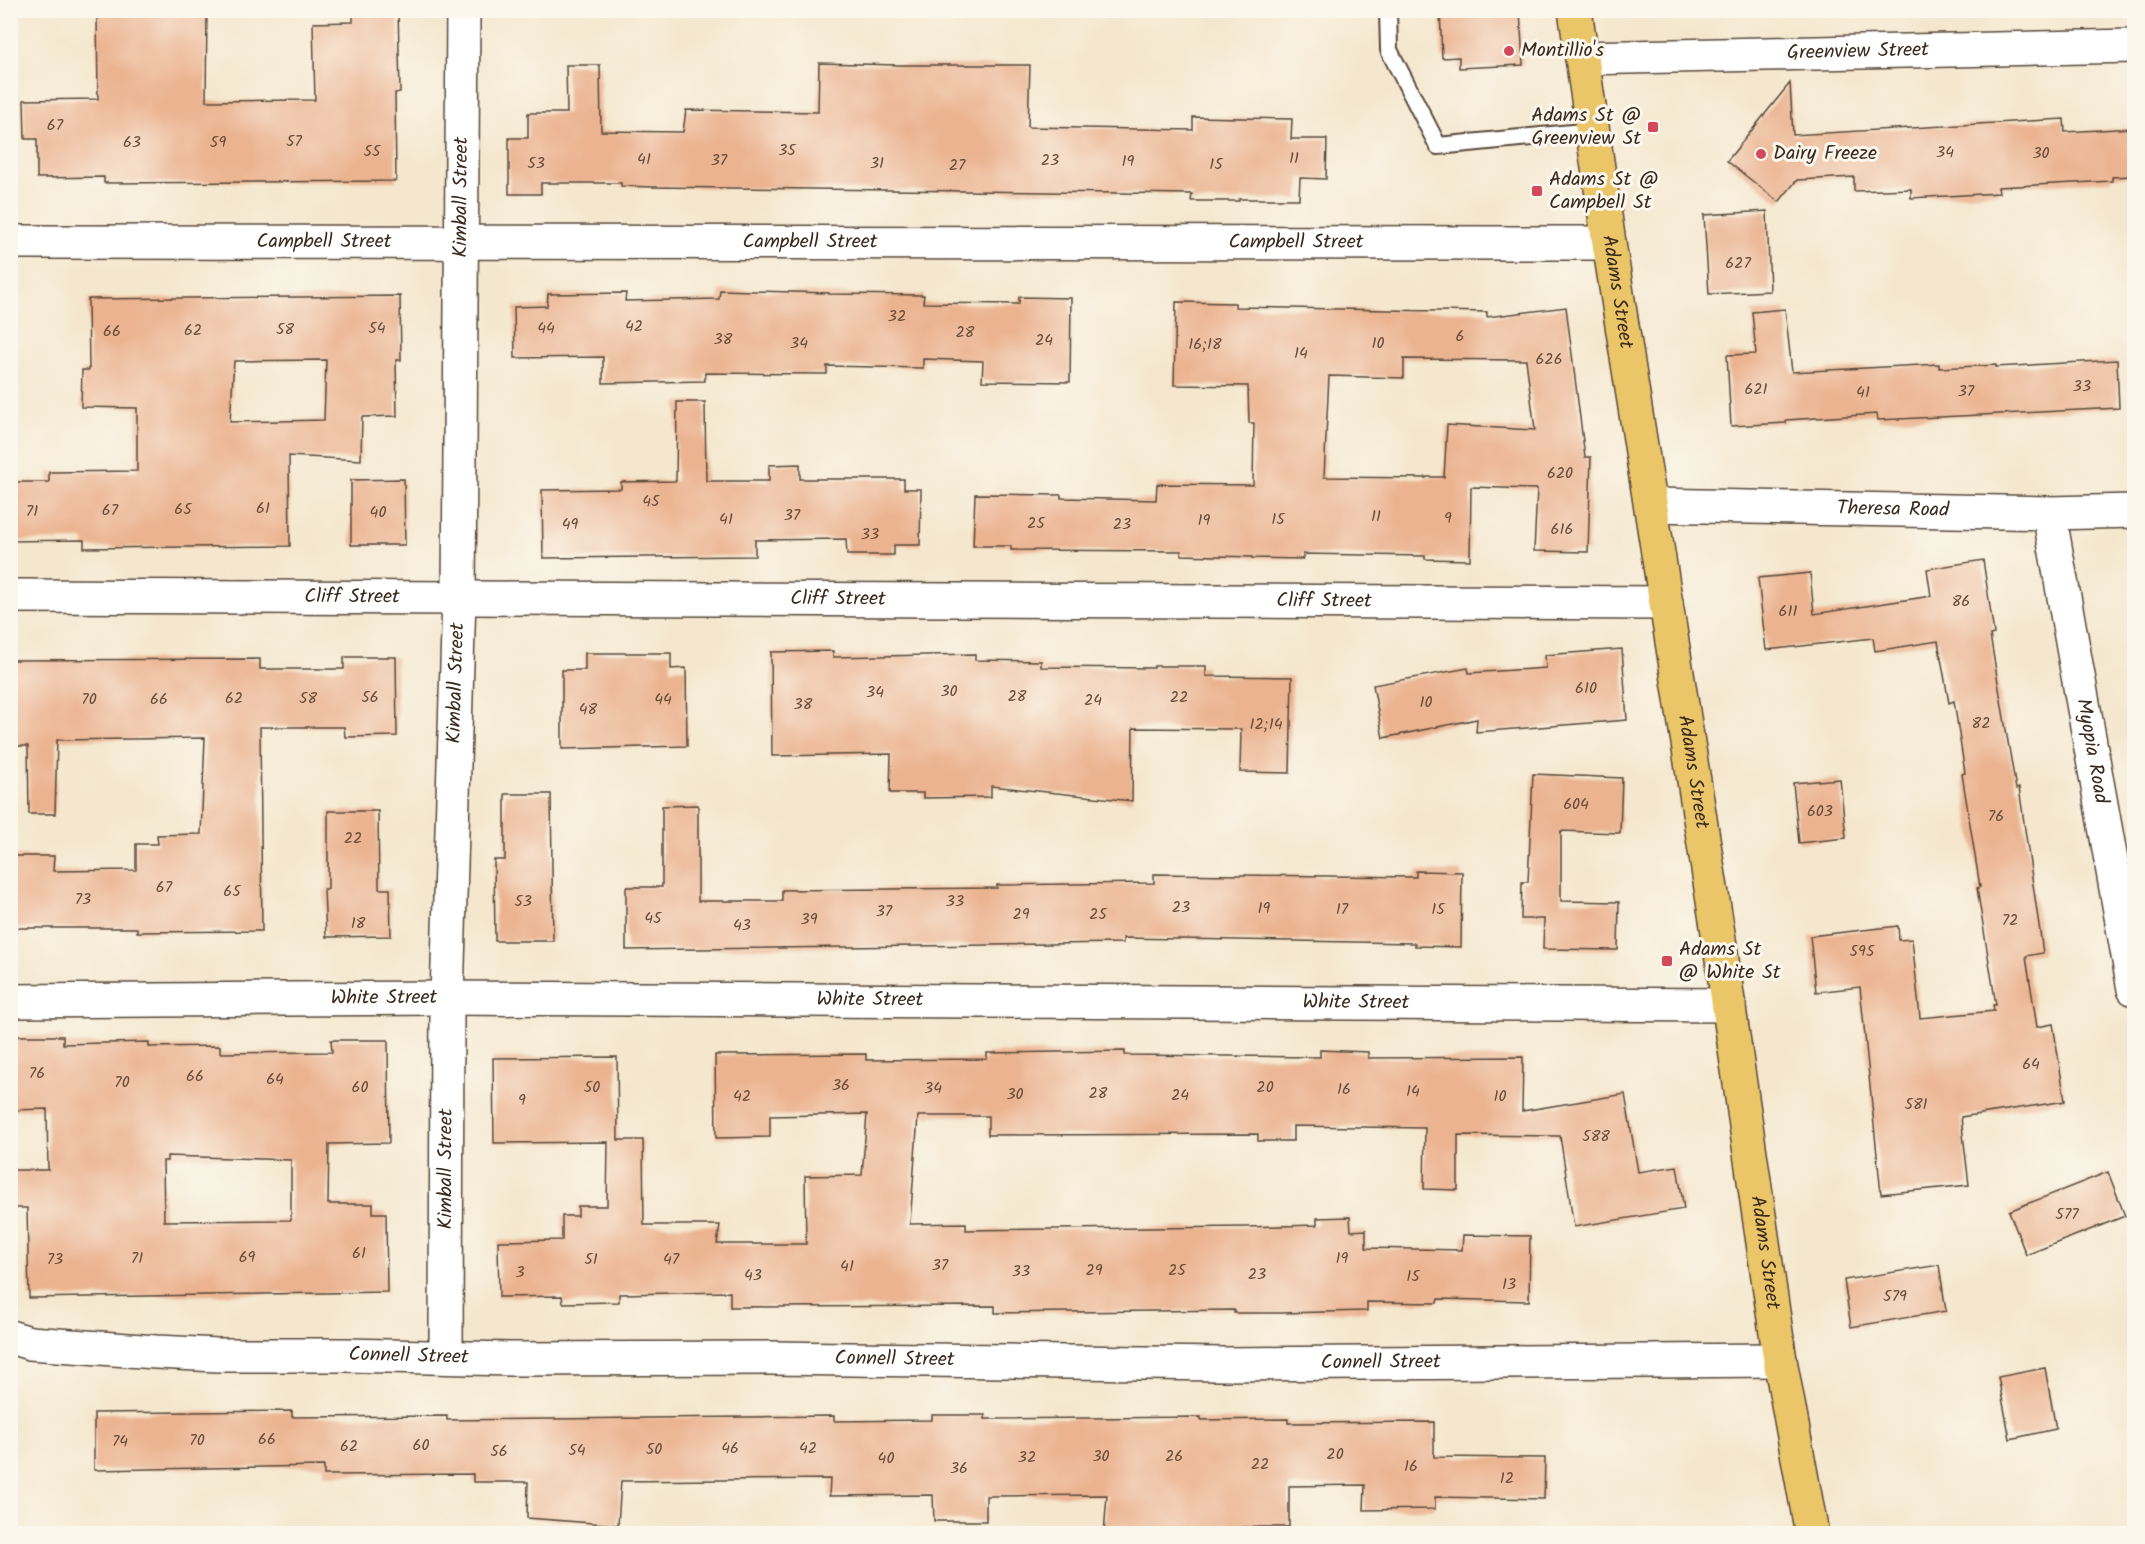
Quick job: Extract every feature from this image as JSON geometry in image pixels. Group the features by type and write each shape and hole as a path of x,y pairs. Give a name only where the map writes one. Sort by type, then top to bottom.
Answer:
{"main road":[{"name":"Adams Street","path":"1575,10 1609,243 1729,1005 1780,1360 1812,1533"}],"street":[{"name":"Kimball Street","path":"446,1358 447,998 459,597 463,10"},
{"name":"Greenview Street","path":"1582,58 2134,46"},
{"name":"Campbell Street","path":"10,242 1609,243"},
{"name":"Theresa Road","path":"1651,505 2049,513 2134,511"},
{"name":"Myopia Road","path":"2049,513 2134,989"},
{"name":"Cliff Street","path":"10,596 1666,603"},
{"name":"White Street","path":"10,1001 447,998 1729,1005"},
{"name":"Connell Street","path":"10,1337 30,1343 156,1352 446,1358 924,1359 1223,1364 1780,1360"}],"lane":[{"path":"1388,10 1389,50 1438,146 1593,131"}],"building":[{"path":"97,10 207,10 206,101 315,100 313,23 353,22 353,10 398,10 400,92 395,93 396,181 104,183 104,177 37,178 37,139 25,139 24,100 98,99"},
{"path":"1440,10 1520,10 1523,65 1459,68 1459,57 1442,58"},
{"path":"819,63 1030,65 1028,127 1193,130 1193,117 1292,119 1291,139 1327,139 1326,179 1300,178 1299,199 1239,199 1239,201 1191,201 1192,194 654,187 621,186 621,183 541,183 541,194 509,194 509,138 528,138 528,113 567,113 566,65 600,65 601,131 683,132 686,110 818,112"},
{"path":"1790,83 1793,135 2064,119 2065,132 2134,128 2134,176 2112,177 2112,181 1998,187 1999,193 1911,198 1911,189 1854,191 1854,177 1797,180 1779,202 1727,161"},
{"path":"1767,211 1770,291 1709,294 1704,215"},
{"path":"720,290 924,295 923,303 1019,304 1019,297 1071,298 1070,382 982,381 983,361 923,359 923,368 827,366 827,374 705,373 705,381 603,383 603,357 515,358 514,307 547,306 548,294 626,293 625,301 719,299"},
{"path":"400,296 401,360 396,360 397,416 362,417 361,460 289,456 290,546 84,548 84,540 10,541 10,482 49,482 49,472 137,471 137,408 81,407 82,370 89,370 88,299","holes":["326,360 324,420 230,422 234,361"]},
{"path":"1176,302 1235,303 1235,307 1487,312 1487,317 1566,307 1585,457 1591,457 1588,552 1534,551 1537,489 1471,487 1470,560 1425,559 1425,556 1303,554 1303,559 1252,558 1181,555 1181,551 1011,550 1011,546 973,546 975,494 1061,495 1061,498 1156,500 1157,484 1253,485 1254,423 1249,423 1248,386 1174,385","holes":["1404,359 1526,360 1535,430 1447,425 1444,477 1324,477 1329,376 1404,378"]},
{"path":"1785,309 1792,372 1939,364 1939,368 1996,365 1996,367 2117,360 2119,408 1878,420 1877,414 1731,426 1727,355 1756,354 1752,312"},
{"path":"677,402 705,402 706,481 769,481 769,465 800,464 800,479 904,479 904,489 921,489 920,545 894,545 894,555 847,555 846,539 755,540 755,556 543,558 542,490 621,489 621,482 676,481"},
{"path":"404,479 405,545 351,545 351,480"},
{"path":"1983,560 1994,634 1990,635 2016,789 2019,788 2043,953 2026,956 2037,1027 2053,1024 2065,1101 1961,1117 1969,1185 1881,1194 1860,987 1816,992 1810,936 1898,926 1899,940 1912,939 1920,1018 1994,1011 1993,1005 1996,1005 1977,888 1980,887 1962,774 1965,773 1954,701 1949,703 1938,641 1875,651 1873,638 1766,650 1758,578 1810,573 1814,614 1931,596 1927,569"},
{"path":"1622,649 1627,720 1476,732 1477,719 1383,738 1373,685 1468,668 1469,673 1546,668 1545,655"},
{"path":"833,651 833,657 975,654 975,660 1041,661 1041,667 1206,666 1206,676 1292,677 1290,773 1240,772 1241,729 1133,728 1132,801 991,786 991,797 923,798 923,793 890,793 891,754 772,756 771,652"},
{"path":"585,653 671,653 671,669 686,668 687,746 562,749 562,670 585,670"},
{"path":"344,657 396,657 397,736 345,737 344,727 260,727 262,931 137,932 137,928 10,928 10,856 54,856 53,871 136,870 136,844 158,844 157,835 201,834 205,738 57,740 55,814 29,814 28,746 10,746 10,660 260,659 260,669 344,669"},
{"path":"1533,774 1622,778 1620,833 1561,831 1561,901 1619,902 1618,950 1543,949 1544,919 1521,919 1522,882 1528,882"},
{"path":"1840,779 1846,838 1799,843 1793,783"},
{"path":"505,794 551,794 553,941 495,941 494,860 505,860"},
{"path":"698,805 698,901 782,901 782,890 997,888 997,885 1154,883 1154,874 1416,877 1416,871 1462,872 1461,947 1415,946 1415,943 1123,938 1123,943 626,950 626,887 662,887 662,806"},
{"path":"328,811 378,811 379,889 390,889 391,936 326,937 324,889 328,889"},
{"path":"10,1036 63,1036 63,1044 149,1042 149,1047 220,1046 220,1053 332,1052 331,1040 388,1040 389,1143 329,1144 328,1204 373,1204 373,1213 386,1213 387,1292 29,1298 27,1208 10,1208 10,1170 48,1170 47,1109 10,1110","holes":["167,1156 291,1160 291,1220 164,1221 163,1161 167,1161"]},
{"path":"1320,1050 1368,1052 1368,1058 1523,1057 1522,1111 1625,1094 1638,1172 1677,1166 1684,1209 1574,1227 1560,1136 1458,1135 1458,1190 1424,1189 1425,1128 1293,1126 1293,1141 1258,1141 1258,1134 988,1135 988,1116 918,1116 910,1224 966,1223 966,1230 1246,1227 1317,1225 1317,1218 1350,1217 1351,1231 1366,1230 1366,1248 1462,1250 1463,1235 1530,1236 1529,1301 1438,1299 1437,1303 1367,1302 1367,1311 1281,1313 1234,1313 1234,1310 995,1313 995,1306 730,1307 730,1292 619,1294 619,1302 563,1303 562,1296 499,1297 498,1241 562,1240 562,1216 578,1216 578,1206 607,1206 608,1142 494,1143 493,1058 617,1057 618,1140 643,1140 644,1225 720,1225 717,1244 806,1244 805,1176 862,1175 867,1114 770,1116 770,1137 716,1138 715,1055 866,1054 866,1060 987,1059 987,1053 1125,1051 1125,1055 1320,1057"},
{"path":"2108,1172 2125,1216 2026,1255 2009,1211"},
{"path":"1939,1265 1946,1311 1851,1327 1844,1280"},
{"path":"2045,1368 2056,1429 2010,1439 1998,1377"},
{"path":"292,1411 292,1417 447,1416 447,1420 834,1416 834,1421 932,1420 932,1415 985,1415 985,1419 1201,1417 1201,1420 1288,1419 1288,1423 1434,1422 1434,1457 1545,1458 1544,1499 1435,1497 1435,1509 1364,1510 1365,1485 1289,1486 1289,1527 1243,1527 1242,1533 1104,1533 1107,1495 986,1496 986,1521 934,1521 933,1495 829,1496 830,1479 621,1481 618,1525 527,1518 528,1482 473,1482 473,1474 324,1475 324,1466 94,1470 94,1413"}],"place":[{"name":"Montillio's","path":"1509,51"},
{"name":"Adams St @ Greenview St","path":"1653,127"},
{"name":"Dairy Freeze","path":"1761,154"},
{"name":"Adams St @ Campbell St","path":"1537,191"},
{"name":"Adams St @ White St","path":"1667,961"}]}
